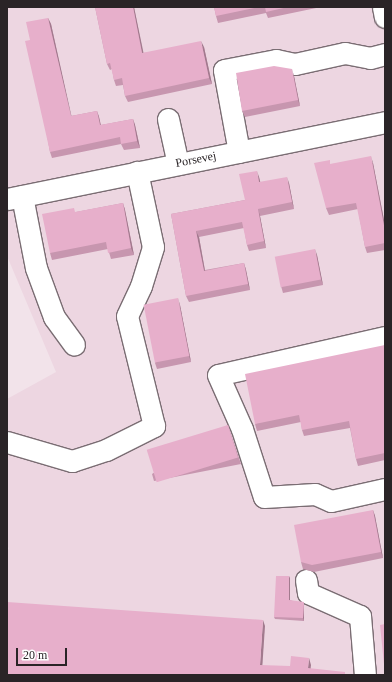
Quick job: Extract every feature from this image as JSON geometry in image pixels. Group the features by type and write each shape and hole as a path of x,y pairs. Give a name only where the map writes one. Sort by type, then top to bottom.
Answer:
{"street":[{"path":"383,7 385,17"},
{"path":"238,152 224,70 276,60 295,64 344,53 370,58 385,54"},
{"path":"168,119 178,164"},
{"name":"Porsevej","path":"14,197 385,122"},
{"path":"7,442 72,461 106,450 154,426 127,316 141,286 153,247 137,172"},
{"path":"14,197 36,268 54,317 74,345"},
{"path":"385,337 218,375 242,429 264,497 315,494 331,501 385,489"},
{"path":"306,580 308,593 360,616 365,675"}],"shaded area":[{"path":"7,7 385,7 385,675 7,675 7,550 9,549 7,544 7,399 56,372 7,256"}],"building":[{"path":"95,7 133,7 142,53 201,41 209,78 125,96 122,78 114,80 110,63 107,64"},
{"path":"214,7 259,7 216,16"},
{"path":"265,7 288,7 266,12"},
{"path":"48,18 71,116 97,111 100,125 133,119 137,141 121,144 120,137 50,152 25,41 30,40 26,22"},
{"path":"274,66 292,69 298,100 242,111 236,73"},
{"path":"371,156 385,231 385,243 365,247 356,203 326,208 314,163 330,160 330,164"},
{"path":"257,171 259,182 287,177 292,202 258,209 264,241 247,245 242,222 196,231 204,271 244,263 248,284 186,296 171,214 245,200 239,174"},
{"path":"123,203 131,248 108,253 106,242 50,253 42,214 74,208 75,212"},
{"path":"315,249 321,279 281,287 275,257"},
{"path":"178,298 189,356 155,363 144,305"},
{"path":"385,345 385,453 356,459 349,421 302,430 299,415 255,424 245,374"},
{"path":"228,425 238,458 157,482 147,450"},
{"path":"373,510 381,552 312,565 301,562 294,525"},
{"path":"276,576 289,576 289,600 304,602 303,618 274,617"},
{"path":"7,602 263,620 260,665 290,666 291,656 309,658 308,668 345,672 345,675 7,675"},
{"path":"385,624 385,674 380,625"}]}
